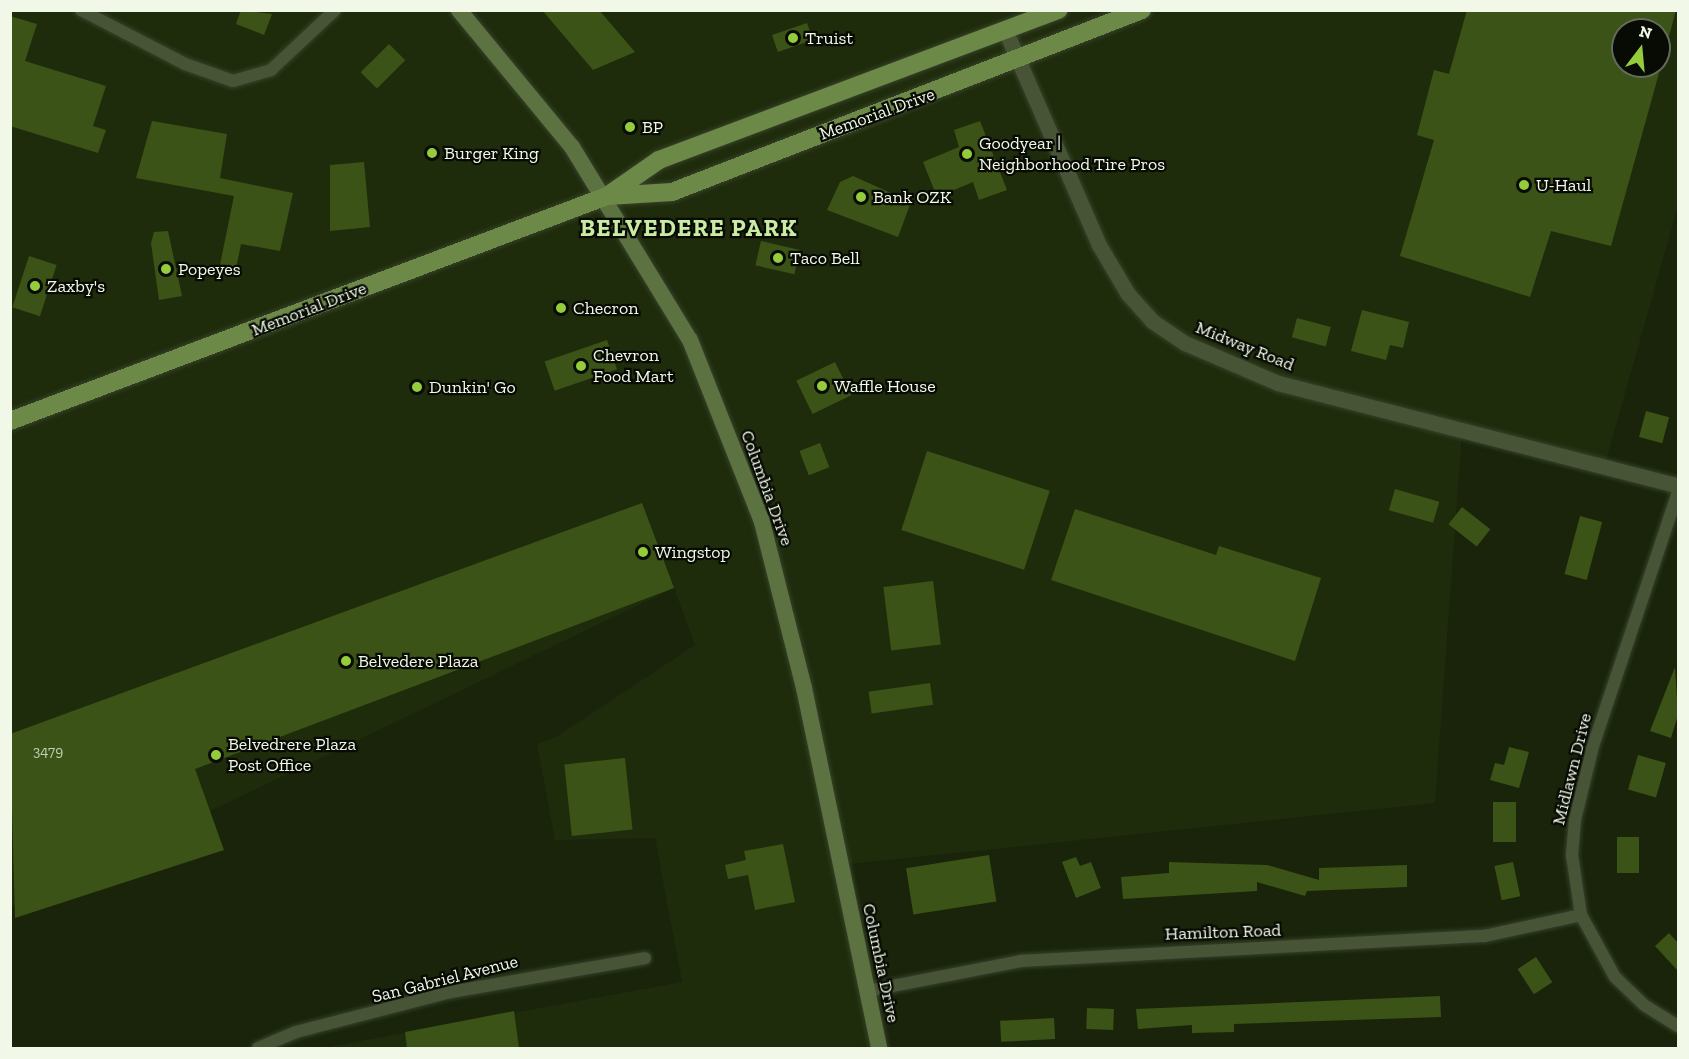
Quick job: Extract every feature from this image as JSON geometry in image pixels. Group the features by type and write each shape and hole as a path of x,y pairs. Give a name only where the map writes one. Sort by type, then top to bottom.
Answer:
{"main road":[{"name":"Columbia Drive","path":"459,10 517,75 607,196 690,340 762,522 804,688 879,1048"},
{"name":"Memorial Drive","path":"10,421 607,196 659,160 1006,32 1059,10"},
{"name":"Memorial Drive","path":"607,196 672,192 1020,60 1142,10"}],"street":[{"path":"81,10 185,64 233,81 271,70 335,10"},
{"name":"Midway Road","path":"1006,32 1099,245 1128,294 1160,327 1278,383 1678,486"},
{"name":"Midlawn Drive","path":"1678,492 1593,746 1575,820 1575,892 1581,915 1615,977 1644,1005 1678,1026"},
{"name":"Hamilton Road","path":"867,991 1021,961 1484,936 1581,915"},
{"name":"San Gabriel Avenue","path":"258,1048 296,1032 451,992 645,958"}],"shaded area":[{"path":"11,11 1678,11 1678,206 1605,464 1462,431 1435,803 840,865 878,1048 323,1048 682,982 655,838 555,840 537,744 556,737 695,645 674,588 11,907"}],"building":[{"path":"241,10 272,14 264,35 236,24"},
{"path":"542,10 599,10 635,52 593,70"},
{"name":"U-Haul","path":"1467,10 1676,10 1671,29 1671,18 1611,18 1611,78 1658,78 1611,246 1551,231 1530,297 1400,256 1434,140 1417,135 1434,70 1449,74"},
{"path":"10,16 37,24 25,61 106,86 93,126 106,130 98,153 10,126"},
{"name":"Truist","path":"807,23 813,40 778,52 772,35"},
{"path":"389,44 405,60 377,89 361,72"},
{"path":"152,121 227,134 220,178 293,193 280,251 241,244 236,269 220,265 234,196 136,178"},
{"name":"Goodyear | Neighborhood Tire Pros","path":"980,121 1007,190 979,200 973,182 937,197 923,162 959,147 954,130"},
{"path":"364,162 370,227 330,231 330,165"},
{"path":"853,176 911,202 898,237 827,210 840,182"},
{"name":"Popeyes","path":"168,231 182,296 159,300 151,243 154,232"},
{"name":"Taco Bell","path":"761,241 800,250 794,274 755,265"},
{"name":"Zaxby's","path":"29,256 57,265 40,316 12,307"},
{"path":"1362,310 1409,322 1403,348 1390,345 1386,360 1351,351"},
{"path":"1297,318 1331,327 1326,346 1292,337"},
{"name":"Chevron Food Mart","path":"607,340 617,369 555,391 545,361"},
{"name":"Waffle House","path":"835,362 851,395 813,414 796,381"},
{"path":"1646,411 1669,417 1662,443 1639,437"},
{"path":"820,443 829,467 809,475 799,451"},
{"path":"927,451 1050,491 1024,570 901,530"},
{"path":"1395,489 1439,502 1433,523 1389,510"},
{"name":"Belvedere Plaza","path":"642,503 674,588 195,769 224,850 15,918 10,734"},
{"path":"1462,507 1490,529 1477,547 1448,524"},
{"path":"1075,509 1216,555 1219,546 1321,578 1295,661 1051,580"},
{"path":"1580,516 1602,522 1587,580 1564,574"},
{"path":"933,581 941,645 891,651 883,587"},
{"path":"1675,667 1678,715 1671,738 1650,731"},
{"path":"930,683 933,705 872,713 869,692"},
{"path":"1509,747 1529,752 1519,788 1490,780 1495,763 1504,765"},
{"path":"1638,755 1666,763 1656,798 1628,790"},
{"path":"625,758 633,830 572,836 564,764"},
{"path":"1493,802 1516,802 1516,842 1493,842"},
{"path":"1617,837 1639,837 1639,873 1617,873"},
{"path":"783,844 795,902 755,910 748,875 728,879 725,865 746,860 744,851"},
{"path":"989,855 996,901 913,915 906,868"},
{"path":"1076,857 1080,866 1091,862 1101,888 1076,898 1062,862"},
{"path":"1169,862 1267,865 1319,880 1319,868 1407,865 1407,887 1307,891 1305,896 1257,882 1257,891 1123,899 1121,877 1169,873"},
{"path":"1513,862 1520,896 1502,900 1494,866"},
{"path":"1669,933 1678,943 1678,971 1655,946"},
{"path":"1536,957 1552,982 1534,994 1518,969"},
{"path":"1440,996 1441,1017 1234,1024 1234,1032 1192,1033 1192,1025 1138,1029 1136,1009"},
{"path":"1087,1008 1114,1009 1113,1030 1086,1029"},
{"path":"514,1011 519,1048 407,1048 405,1032"},
{"path":"1054,1018 1055,1039 1001,1042 1000,1021"}],"place":[{"name":"Truist","path":"793,38"},
{"name":"BP","path":"630,127"},
{"name":"Burger King","path":"432,153"},
{"name":"Goodyear | Neighborhood Tire Pros","path":"967,154"},
{"name":"U-Haul","path":"1524,185"},
{"name":"Bank OZK","path":"861,197"},
{"name":"Taco Bell","path":"778,258"},
{"name":"Popeyes","path":"166,269"},
{"name":"Zaxby's","path":"35,286"},
{"name":"Checron","path":"561,308"},
{"name":"Chevron Food Mart","path":"581,366"},
{"name":"Waffle House","path":"822,386"},
{"name":"Dunkin' Go","path":"417,387"},
{"name":"Wingstop","path":"643,552"},
{"name":"Belvedere Plaza","path":"346,661"},
{"name":"Belvedrere Plaza Post Office","path":"216,755"}],"district":[{"name":"BELVEDERE PARK","path":"689,228"}]}
